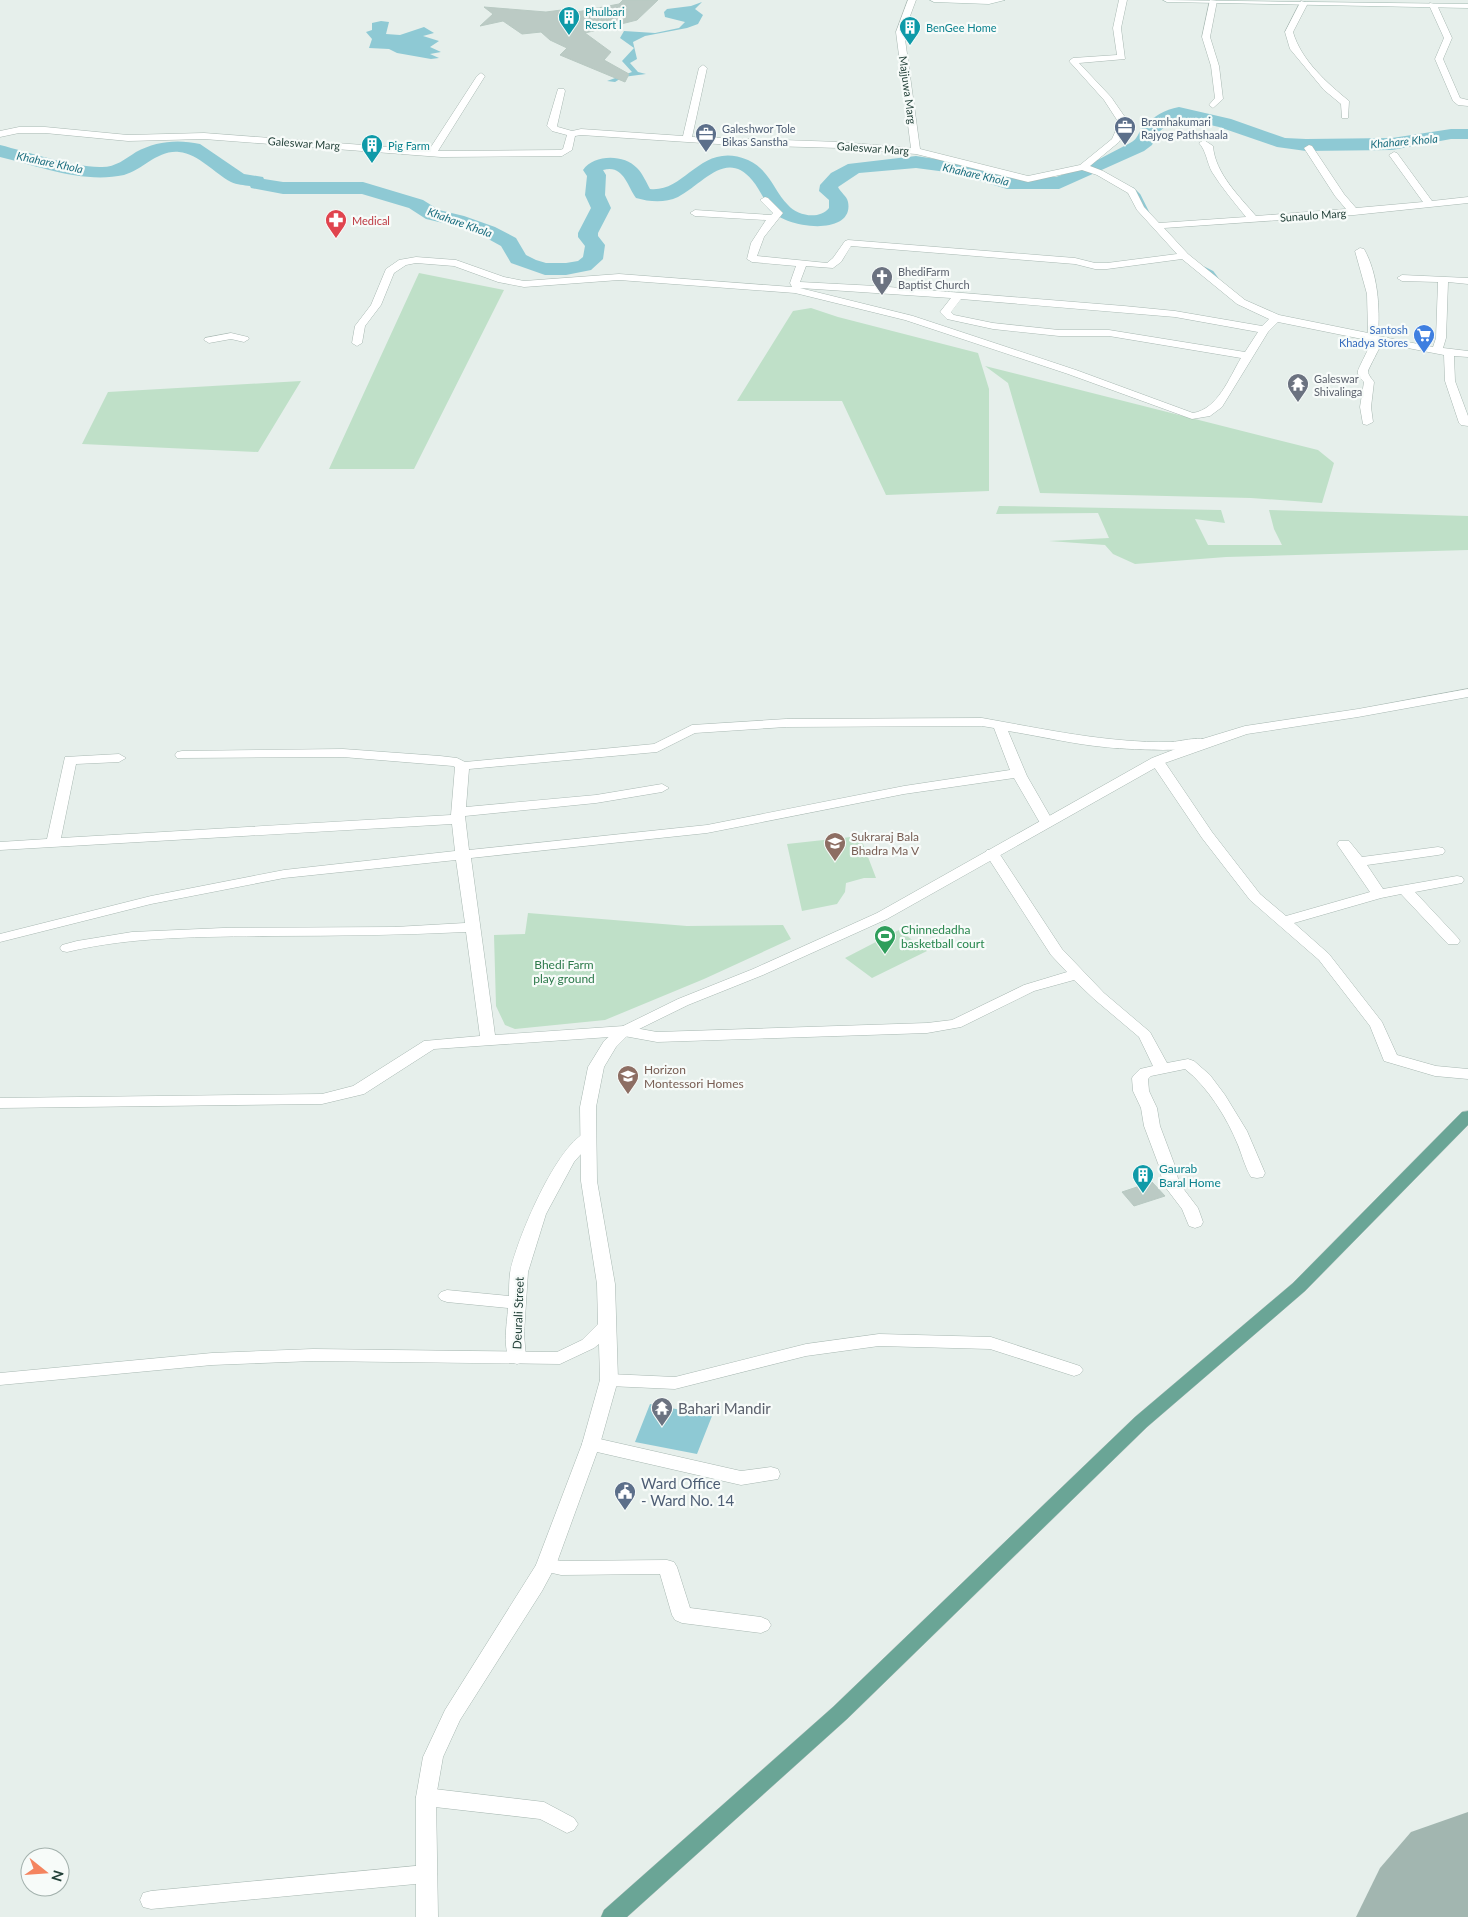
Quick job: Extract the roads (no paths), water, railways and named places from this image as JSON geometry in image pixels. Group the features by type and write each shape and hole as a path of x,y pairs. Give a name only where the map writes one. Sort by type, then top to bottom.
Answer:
{"main road":[{"path":"612,1917 840,1713 1141,1422 1299,1287 1468,1116"}],"street":[{"name":"Majjuwa Marg","path":"912,0 900,32 916,151"},
{"path":"934,0 989,2 1001,0"},
{"path":"1083,167 1116,140 1124,123 1117,107 1103,95 1073,61 1122,57 1117,28 1123,0"},
{"path":"1167,0 1468,6"},
{"path":"1213,1 1206,37 1216,66 1219,99 1213,105"},
{"path":"1304,3 1289,32 1293,47 1327,88 1346,103 1345,116"},
{"path":"1433,5 1448,38 1439,59 1456,99 1461,103 1468,104"},
{"path":"687,138 703,68"},
{"path":"432,153 481,76"},
{"path":"561,91 552,126 555,129 571,133"},
{"name":"Galeswar Marg","path":"0,134 19,130 45,130 128,138 229,137 432,153 562,153 567,150 569,135 581,132 840,145 916,151 1028,179 1083,167"},
{"path":"1204,143 1208,146 1207,150 1212,165 1253,219"},
{"path":"1309,148 1340,196 1354,212"},
{"path":"1394,155 1429,204"},
{"path":"1083,167 1100,172 1132,191 1140,208 1184,256 1241,302 1276,318 1375,339 1445,352 1468,354"},
{"path":"765,200 778,213 758,240 751,255 752,259 829,266 838,260 848,242 1055,259 1095,266 1184,256"},
{"name":"Sunaulo Marg","path":"1158,226 1354,212 1468,200"},
{"path":"695,212 774,218"},
{"path":"1360,251 1372,287 1375,339 1368,363 1363,369 1363,374 1369,382 1368,398 1364,410 1367,422"},
{"path":"357,343 360,326 376,305 390,271 402,262 433,260 456,263 502,280 524,284 602,278 641,278 814,294 909,318 1072,372 1192,416 1206,414 1218,405 1264,330 1276,318"},
{"path":"802,263 796,285 876,289 1166,313 1264,330"},
{"path":"1402,278 1468,281"},
{"path":"1443,279 1441,338 1438,348 1445,352"},
{"path":"958,296 945,312 950,317 993,326 1059,333 1109,333 1144,337 1249,356"},
{"path":"209,340 231,336 244,339"},
{"path":"1445,352 1450,381 1465,423"},
{"path":"427,1917 426,1797 433,1757 452,1716 535,1586 546,1565 591,1444 609,1380 606,1284 589,1182 588,1107 596,1067 610,1044 624,1031 683,1002 758,972 882,916 1157,761 1245,730 1468,694"},
{"path":"182,755 343,754 440,760 457,762 462,766 657,748 692,729 786,723 982,722 1103,743 1170,746 1204,743"},
{"path":"1000,725 1017,773 1046,823"},
{"path":"53,843 70,760 119,758"},
{"path":"1157,761 1207,835 1255,897 1324,957 1377,1025 1390,1058 1435,1071 1468,1074"},
{"path":"462,766 458,815 488,1039"},
{"path":"0,938 151,900 284,874 707,829 904,790 1017,773"},
{"path":"0,846 458,815 596,799 662,788"},
{"path":"1344,844 1380,894"},
{"path":"1358,862 1438,851"},
{"path":"992,853 1056,952 1099,996 1145,1035 1162,1068"},
{"path":"1283,922 1380,894 1457,880"},
{"path":"1405,890 1453,940"},
{"path":"67,948 132,936 273,931 395,931 473,927"},
{"path":"0,1103 322,1099 358,1090 430,1044 488,1039 624,1031 657,1037 927,1028 956,1024 1029,988 1077,974"},
{"path":"1195,1222 1190,1208 1170,1184 1167,1166 1154,1132 1149,1108 1141,1091 1140,1078 1146,1072 1188,1064 1198,1070 1245,1141 1257,1173"},
{"name":"Deurali Street","path":"517,1358 515,1334 519,1272 538,1214 567,1159 588,1137"},
{"path":"447,1296 517,1303"},
{"path":"0,1379 212,1359 313,1354 560,1358 588,1344 607,1326"},
{"path":"609,1380 675,1383 806,1350 879,1340 991,1343 1074,1370"},
{"path":"591,1444 741,1478 771,1474"},
{"path":"546,1565 561,1568 667,1567 682,1616 761,1624"},
{"path":"426,1797 544,1811 568,1824"},
{"path":"151,1900 426,1874"}],"water":[{"path":"702,2 695,9 703,15 698,24 645,36 633,42 637,59 630,63 638,72 646,74 623,77 615,82 607,81 632,72 622,61 634,48 620,38 624,31 655,33 679,28 685,22 665,17 664,12 667,9 691,6"},
{"path":"389,22 386,34 400,35 424,27 434,33 423,36 439,41 430,47 441,52 430,54 439,58 431,59 397,53 389,49 369,48 372,39 366,32 372,30 372,23"},
{"path":"650,1404 712,1416 697,1454 635,1442"}],"waterway":[{"name":"Khahare Khola","path":"1092,168 1137,147 1146,141 1149,132 1166,116 1179,112 1225,123 1283,143 1306,145 1392,144 1451,134 1468,134"},
{"name":"Khahare Khola","path":"0,151 78,170 101,173 121,170 145,155 166,147 193,148 239,179 256,181 258,184 283,188 363,188 416,204 433,215 457,220 488,231 509,242 518,259 545,269 566,269 584,266 593,259 595,245 588,237 588,233 601,208 595,195 597,175 592,170 600,164 606,163 624,167 634,175 643,194 660,196 671,193 717,162 742,164 758,175 777,203 776,206 790,215 807,221 824,220 838,212 839,202 837,197 829,191 829,185 838,177 855,168 916,162 956,168 1007,183 1059,183 1083,172"},
{"path":"1133,189 1139,195 1149,215"},
{"path":"1204,268 1212,272 1218,280"}],"place":[{"name":"Phulbari Resort l","path":"569,36"},
{"name":"BenGee Home","path":"910,46"},
{"name":"Bramhakumari Rajyog Pathshaala","path":"1125,146"},
{"name":"Galeshwor Tole Bikas Sanstha","path":"706,153"},
{"name":"Pig Farm","path":"372,164"},
{"name":"Medical","path":"336,239"},
{"name":"BhediFarm Baptist Church","path":"882,296"},
{"name":"Santosh Khadya Stores","path":"1424,354"},
{"name":"Galeswar Shivalinga","path":"1298,403"},
{"name":"Sukraraj Bala Bhadra Ma V","path":"835,862"},
{"name":"Chinnedadha basketball court","path":"885,955"},
{"name":"Horizon Montessori Homes","path":"628,1095"},
{"name":"Gaurab Baral Home","path":"1143,1194"},
{"name":"Bahari Mandir","path":"662,1427"},
{"name":"Ward Office - Ward No. 14","path":"625,1511"}],"park label":[{"name":"Bhedi Farm play ground","path":"564,971"}]}
